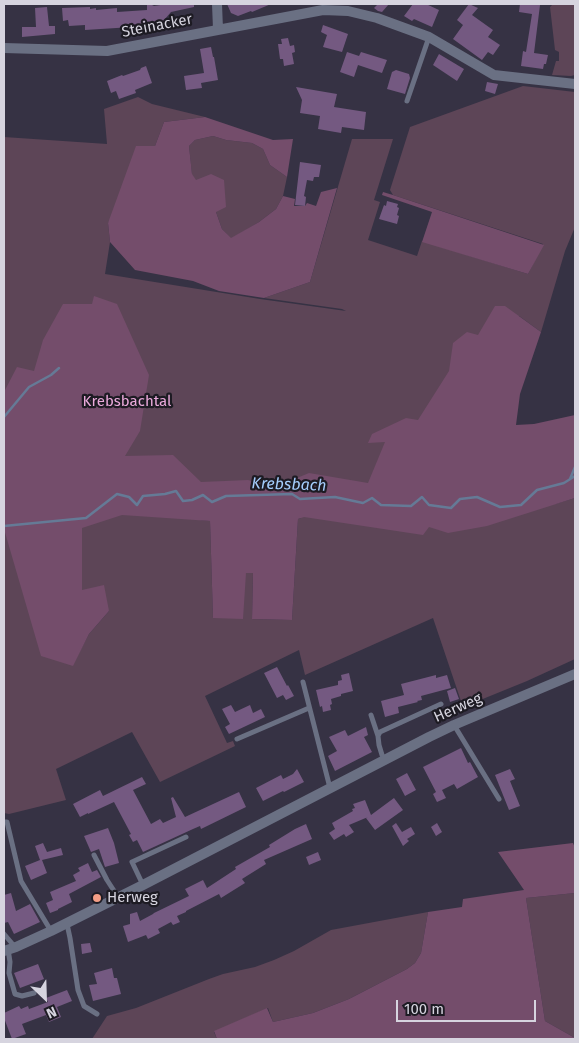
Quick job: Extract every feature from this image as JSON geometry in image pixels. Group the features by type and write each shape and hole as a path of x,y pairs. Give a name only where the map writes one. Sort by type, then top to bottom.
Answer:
{"street":[{"path":"217,4 218,29"},
{"name":"Steinacker","path":"4,48 107,51 218,29 350,7 429,37 494,75 575,84"},
{"name":"Herweg","path":"9,949 51,931 143,885 454,725 575,674"}],"lane":[{"path":"407,101 429,37"},
{"path":"303,682 330,788"},
{"path":"378,736 380,732 441,704"},
{"path":"237,739 310,708"},
{"path":"372,715 385,760"},
{"path":"454,725 499,799"},
{"path":"4,822 7,822 21,881 51,931"},
{"path":"143,885 132,862 186,837"},
{"path":"94,855 118,897"},
{"path":"66,923 78,990 84,1006 97,1014"},
{"path":"4,934 9,949 9,973 15,994 22,996 34,993"}],"green space":[{"path":"553,4 575,4 575,75 552,75 556,61 559,61 559,52 555,50 550,7"},
{"name":"Krebsbachtal","path":"523,86 575,92 575,227 565,251 541,332 519,316 485,484 555,504 575,498 575,659 463,707 433,618 305,675 299,650 205,696 227,743 233,741 235,746 160,782 132,732 56,769 66,800 9,814 4,813 4,137 107,144 104,109 138,97 152,104 205,117 164,122 155,146 108,223 110,242 105,274 346,311 264,298 310,282 352,139 393,139 374,200 380,202 368,240 417,256 422,241 528,274 543,244 393,195 390,190 410,127","holes":["301,518 298,519 292,620 252,619 253,573 246,573 213,618 210,521 200,520","82,529 82,590 109,611 89,634 72,666"]},
{"path":"205,117 273,140 293,139 287,177 270,165 263,149 252,143 226,140 213,136 195,140 189,146 192,174 196,180 211,174 224,180 226,207 216,212 222,229 231,238 259,222 276,209 283,196 295,199 294,206 305,206 307,203 316,206 321,192 337,188 310,282 264,298 219,291 193,281 135,270 110,242 108,223 136,146 155,146 164,122"},
{"path":"213,136 226,140 252,143 263,149 270,165 287,177 283,196 276,209 231,239 222,229 216,212 192,175 189,146 195,140"},
{"path":"383,192 544,245 528,274 422,242 432,212 382,195"},
{"name":"Krebsbachtal","path":"94,296 117,304 149,375 140,431 125,456 173,455 201,482 248,480 284,489 286,485 309,473 368,483 385,442 368,443 372,434 406,418 418,420 449,371 453,343 467,332 478,335 495,306 505,306 541,332 520,394 516,425 534,424 575,415 575,498 487,526 448,533 429,527 423,535 304,517 298,519 292,620 252,619 253,573 246,573 243,619 213,618 210,521 122,515 82,528 82,590 104,585 109,611 89,634 73,666 41,656 4,529 4,392 17,367 34,371 43,340 63,304 92,304"},
{"path":"573,843 575,848 575,893 526,898 545,1021 575,1039 217,1039 214,1031 267,1008 273,1022 313,1013 349,999 407,969 415,963 421,953 428,912 462,907 463,899 524,890 498,852"},
{"path":"575,893 575,1038 545,1021 526,898"},
{"path":"428,912 421,953 415,963 349,999 313,1013 273,1022 268,1008 214,1032 217,1039 92,1039 107,1016 136,1008 223,974 255,967 274,960 331,930"}],"building":[{"path":"194,4 194,7 171,12 165,19 165,27 148,28 148,26 85,30 85,25 69,26 68,20 63,21 62,8 90,7 90,9 96,8 96,10 117,8 117,12 147,10 147,5"},
{"path":"227,4 271,4 238,16 231,13"},
{"path":"378,4 389,4 382,12 374,8"},
{"path":"413,4 426,4 439,10 432,27 414,19 412,21 404,16"},
{"path":"469,4 478,8 472,15 493,30 488,37 500,45 493,55 488,52 482,60 453,39 463,25 457,20"},
{"path":"520,4 540,5 534,53 548,55 543,69 521,66 523,51 526,52 532,14 519,12"},
{"path":"47,7 49,26 55,26 55,34 22,37 22,27 36,27 35,8"},
{"path":"323,25 348,34 342,52 323,47 327,35 321,32"},
{"path":"288,38 290,46 294,45 295,52 292,53 294,64 284,66 283,59 280,59 278,44 282,44 281,39"},
{"path":"211,47 218,80 201,83 202,88 186,90 184,76 204,73 200,49"},
{"path":"347,52 359,56 361,52 387,60 382,73 358,65 354,77 340,72"},
{"path":"439,54 464,69 457,81 433,65"},
{"path":"146,66 152,83 135,90 136,93 119,99 116,91 111,93 107,81 140,70"},
{"path":"396,70 409,74 410,78 405,94 387,89 392,72"},
{"path":"487,82 498,84 495,94 485,91"},
{"path":"296,87 337,94 334,107 366,112 364,130 342,127 341,133 318,129 320,116 300,113 302,100"},
{"path":"300,162 321,165 319,177 314,177 313,181 307,180 304,196 306,197 305,206 295,205"},
{"path":"387,201 398,204 397,215 399,216 397,224 379,219"},
{"path":"277,667 294,696 286,700 283,695 277,698 264,673"},
{"path":"349,673 353,691 331,699 331,710 323,712 316,690 338,685 338,681 342,680 341,675"},
{"path":"436,675 436,678 447,675 451,688 421,696 422,700 398,707 399,713 385,717 381,701 404,695 401,684"},
{"path":"455,688 459,699 450,702 447,691"},
{"path":"231,705 235,712 250,705 253,713 261,709 265,717 229,734 225,727 230,724 222,709"},
{"path":"366,727 368,735 364,737 372,752 335,771 328,756 337,751 329,737 345,730 348,736"},
{"path":"461,748 468,763 470,762 478,777 457,789 454,784 442,790 446,798 437,802 433,794 436,792 423,767"},
{"path":"297,769 304,782 263,801 256,788 281,775 283,779 293,774"},
{"path":"510,769 515,779 510,781 520,806 509,810 495,775"},
{"path":"407,773 416,790 405,796 396,779"},
{"path":"142,777 146,784 133,790 151,824 160,819 163,823 176,817 171,798 173,797 185,817 239,792 246,807 201,829 200,826 143,852 137,840 133,842 129,835 131,834 114,802 80,817 73,804 100,790 103,796"},
{"path":"394,798 403,810 375,830 366,818 368,817 349,825 354,832 346,837 344,834 334,840 329,833 335,829 332,823 353,811 352,809 355,808 353,804 365,800 371,815"},
{"path":"396,823 402,832 411,827 415,834 407,839 409,841 403,846 392,826"},
{"path":"437,823 442,832 436,836 431,827"},
{"path":"306,824 312,839 264,860 266,864 242,879 245,883 221,898 219,894 177,916 180,922 173,925 171,922 158,929 160,933 148,939 146,935 128,942 123,926 130,924 130,914 137,912 140,921 189,896 185,889 203,880 207,888 236,869 235,867 270,847 269,845"},
{"path":"108,828 119,863 105,867 99,849 91,852 84,836"},
{"path":"43,843 47,852 61,848 63,855 42,860 47,873 31,880 25,866 40,860 35,846"},
{"path":"318,852 321,860 309,865 306,857"},
{"path":"88,863 92,872 97,870 101,877 69,894 72,902 50,913 46,903 53,900 50,892 76,881 73,875 80,871 78,868"},
{"path":"11,893 16,911 30,904 40,922 14,934 8,922 4,923 4,895"},
{"path":"90,943 92,952 82,954 81,944"},
{"path":"38,964 44,979 20,988 14,973"},
{"path":"112,968 121,994 93,1001 89,985 97,984 94,973"},
{"path":"67,990 72,1001 57,1007 61,1017 49,1022 46,1015 22,1024 26,1034 12,1039 4,1013 19,1006 21,1009 28,1006 29,1009 48,1002 46,998"}],"waterway":[{"path":"4,417 29,387 51,375 59,368"},
{"name":"Krebsbach","path":"570,479 575,467"},
{"name":"Krebsbach","path":"4,526 86,518 117,494 129,497 137,505 143,496 176,491 183,501 192,500 203,495 212,502 226,496 292,494 300,499 335,497 363,503 372,498 381,505 411,506 422,497 429,505 451,508 460,499 477,497 500,507 521,505 537,490 564,483 575,476"}],"place":[{"name":"Herweg","path":"97,898"}]}
